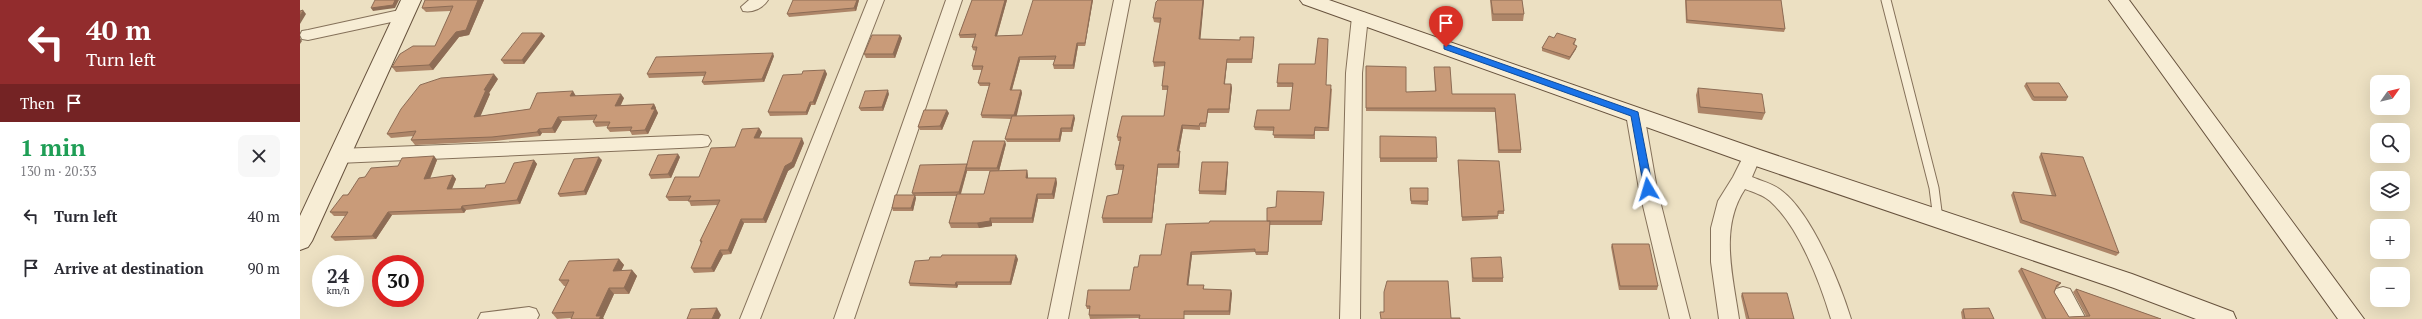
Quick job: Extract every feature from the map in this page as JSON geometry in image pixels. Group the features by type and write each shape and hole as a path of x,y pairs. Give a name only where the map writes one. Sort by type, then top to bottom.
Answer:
{"street":[{"path":"750,319 876,0"},
{"path":"844,319 954,0"},
{"path":"1058,319 1122,0"},
{"path":"1310,0 1752,156 2123,281 2224,319"},
{"path":"2120,0 2352,319"},
{"path":"308,35 407,7"},
{"path":"300,241 407,7"},
{"path":"1350,319 1354,73 1360,17"},
{"path":"1635,114 1648,189 1680,319"},
{"path":"338,156 702,141"},
{"path":"1730,319 1721,262 1720,228 1728,201 1741,180 1752,156"},
{"path":"1741,180 1774,195 1788,207 1804,231 1841,319"},
{"path":"2063,295 2076,319"},
{"path":"488,319 529,315"}],"lane":[{"path":"1886,0 1934,188 1938,219"}],"building":[{"path":"375,0 395,0 393,5 371,8"},
{"path":"425,0 478,0 466,30 456,32 429,65 392,67 400,54 413,46 435,46 453,6 422,8"},
{"path":"793,0 857,0 854,8 787,14"},
{"path":"972,0 1005,0 995,36 1022,35 1033,0 1092,0 1085,43 1077,43 1073,65 1053,65 1056,56 1019,57 1010,90 1021,90 1014,115 981,115 990,83 978,83 983,66 972,66 977,47 972,47 976,34 959,35"},
{"path":"1158,0 1203,0 1199,39 1240,40 1240,37 1254,37 1252,59 1227,59 1224,84 1231,84 1229,109 1208,109 1206,123 1200,123 1199,126 1182,125 1177,151 1180,151 1178,164 1158,164 1152,218 1102,218 1107,196 1118,194 1124,165 1115,165 1121,137 1117,137 1122,116 1164,116 1168,86 1162,86 1165,62 1153,62 1161,18 1153,18 1156,2"},
{"path":"1491,0 1522,0 1524,14 1493,14"},
{"path":"1686,0 1781,0 1785,29 1687,20"},
{"path":"522,33 542,33 522,60 501,60"},
{"path":"1557,33 1576,39 1573,44 1577,46 1570,57 1542,48 1549,36 1554,38"},
{"path":"872,35 900,35 893,54 864,54"},
{"path":"1318,38 1328,39 1326,85 1331,85 1328,128 1315,127 1314,135 1273,135 1274,127 1254,127 1257,110 1290,110 1293,83 1277,83 1279,64 1315,64"},
{"path":"773,53 762,79 702,82 706,72 647,74 656,57"},
{"path":"1366,66 1406,67 1406,92 1436,91 1434,67 1450,67 1452,94 1515,94 1521,150 1499,150 1495,108 1366,108"},
{"path":"825,70 813,102 810,102 806,112 768,112 783,75 802,74 803,71"},
{"path":"494,74 484,90 486,90 474,117 530,109 537,93 573,91 570,96 621,94 615,106 654,104 651,109 655,109 645,130 630,131 632,127 607,128 610,122 593,122 597,115 558,117 552,128 539,129 537,132 492,137 411,140 416,131 387,134 401,109 420,85 441,78"},
{"path":"2026,83 2059,83 2068,97 2034,97"},
{"path":"1698,88 1762,94 1765,113 1700,107"},
{"path":"888,90 882,107 859,108 865,91"},
{"path":"924,110 947,110 940,126 918,127"},
{"path":"1074,115 1071,128 1061,128 1059,139 1005,139 1012,116"},
{"path":"759,128 754,138 802,138 792,162 785,166 763,219 741,219 728,250 720,250 711,268 691,268 702,241 700,241 720,200 688,201 691,196 666,197 675,177 699,177 711,148 735,147 742,129"},
{"path":"1380,136 1436,137 1437,158 1380,158"},
{"path":"973,141 1005,141 997,168 966,168"},
{"path":"2041,153 2083,157 2119,253 2022,220 2013,192 2056,196"},
{"path":"678,154 668,174 649,175 658,155"},
{"path":"434,156 424,179 453,175 447,189 485,188 486,185 505,183 514,163 534,160 517,200 462,206 461,209 388,212 372,236 331,237 348,212 330,212 343,195 348,195 359,178 365,177 371,168 398,166 402,158"},
{"path":"599,157 584,191 558,194 574,159"},
{"path":"1458,160 1499,161 1504,211 1498,211 1498,216 1462,217"},
{"path":"1202,162 1228,162 1225,191 1199,191"},
{"path":"967,164 959,192 912,193 920,165"},
{"path":"1027,170 1026,178 1056,178 1052,194 1037,194 1032,218 990,218 990,221 977,223 949,223 957,194 984,194 990,171"},
{"path":"1410,188 1428,188 1428,201 1411,201"},
{"path":"1277,191 1324,192 1322,221 1267,221 1267,208 1276,207"},
{"path":"895,195 915,195 911,208 892,208"},
{"path":"1210,221 1270,221 1268,252 1255,252 1255,249 1191,252 1187,285 1204,285 1203,289 1231,290 1229,311 1184,311 1184,319 1139,319 1140,315 1089,315 1090,306 1086,306 1088,290 1130,290 1134,267 1138,267 1140,255 1161,255 1166,224 1209,223"},
{"path":"1612,244 1649,244 1658,286 1620,286"},
{"path":"942,255 1016,255 1010,282 956,282 955,285 909,283 915,261 929,260 930,257 941,257"},
{"path":"1501,257 1503,278 1473,278 1471,258"},
{"path":"619,259 613,271 632,270 624,288 609,288 596,316 601,316 599,319 571,319 574,312 552,313 569,280 559,280 569,261"},
{"path":"2021,268 2061,283 2057,285 2054,292 2069,317 2090,316 2076,289 2161,319 2046,319"},
{"path":"1387,281 1448,281 1451,318 1460,319 1381,319 1380,312 1384,312 1384,292"},
{"path":"1742,293 1787,293 1794,319 1749,319"},
{"path":"717,308 712,319 687,319 691,309"},
{"path":"1989,308 1994,319 1965,319 1963,309"}],"route":[{"path":"1446,47 1635,114 1641,138 1648,189"}]}
